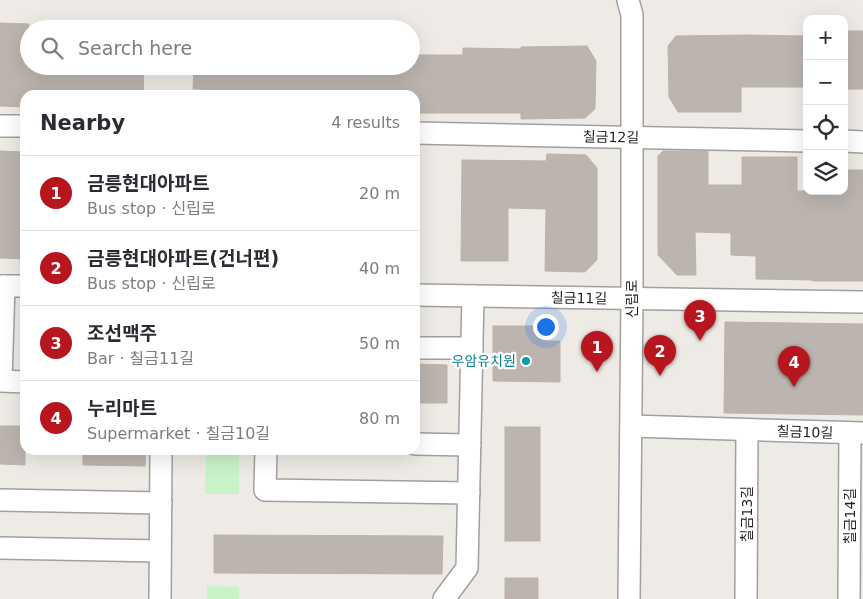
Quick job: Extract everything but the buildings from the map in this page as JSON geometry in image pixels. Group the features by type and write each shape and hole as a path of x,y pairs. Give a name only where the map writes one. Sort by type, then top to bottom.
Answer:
{"street":[{"name":"신립로","path":"628,0 632,15 629,599"},
{"path":"0,126 20,126"},
{"name":"칠금12길","path":"420,134 803,141"},
{"path":"848,142 863,142"},
{"path":"10,286 1,341 1,381 20,382"},
{"name":"칠금11길","path":"420,294 863,302"},
{"path":"444,599 468,568 473,296"},
{"path":"420,348 472,348"},
{"name":"칠금10길","path":"631,426 856,433"},
{"name":"칠금13길","path":"746,599 747,430"},
{"name":"칠금14길","path":"849,599 856,433"},
{"path":"420,444 470,445"},
{"path":"160,599 162,455"},
{"path":"266,455 265,490 469,493"},
{"path":"0,500 161,503"},
{"path":"0,548 160,551"}],"green space":[{"path":"206,455 239,455 239,494 205,494"},
{"path":"207,586 239,587 239,599 207,599"}],"place":[{"name":"조선맥주","path":"700,341"},
{"name":"우암유치원","path":"526,361"},
{"name":"금릉현대아파트","path":"597,372"},
{"name":"금릉현대아파트(건너편)","path":"660,376"},
{"name":"누리마트","path":"794,387"}]}
